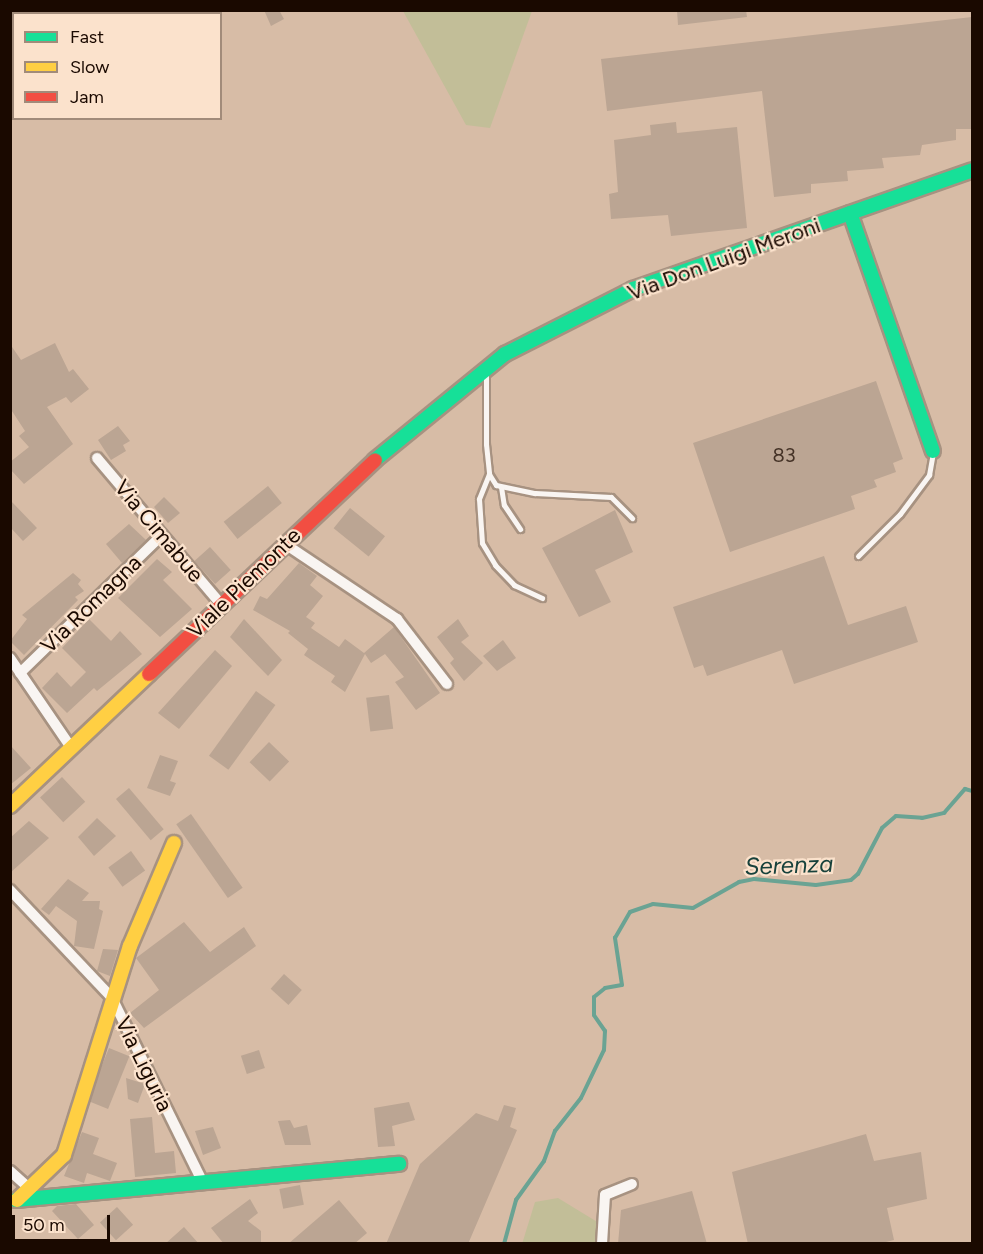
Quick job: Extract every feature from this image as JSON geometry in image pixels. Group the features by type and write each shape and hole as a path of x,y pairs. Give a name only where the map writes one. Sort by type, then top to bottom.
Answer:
{"street":[{"name":"Via Don Luigi Meroni","path":"486,369 505,354 633,289 972,170"},
{"path":"850,213 933,451"},
{"name":"Viale Piemonte","path":"10,806 393,443 486,369"},
{"name":"Via Cimabue","path":"97,459 221,604"},
{"name":"Via Romagna","path":"20,673 162,535"},
{"path":"285,544 397,619 447,684"},
{"path":"10,658 72,749"},
{"name":"Via Liguria","path":"174,843 112,998 203,1183"},
{"path":"10,890 112,998 64,1155 30,1189 14,1201"},
{"path":"14,1201 399,1164"},
{"path":"10,1171 30,1189"},
{"path":"602,1244 605,1195 632,1184"}],"lane":[{"path":"486,369 489,474 479,499 482,543 495,565 514,585 542,598"},
{"path":"858,556 900,514 929,475 933,451"},
{"path":"489,474 501,487 504,505 520,529"},
{"path":"501,487 535,493 611,497 632,518"}],"shaded area":[{"path":"403,11 532,11 490,128 466,125"},
{"path":"558,1198 599,1223 598,1243 522,1244 535,1202"}],"building":[{"path":"264,10 279,10 284,19 271,26"},
{"path":"677,10 746,10 747,17 678,25"},
{"path":"972,17 972,129 956,129 956,140 922,145 920,155 882,158 884,168 847,171 848,181 811,184 811,193 774,197 762,91 607,111 601,59"},
{"path":"676,122 677,133 737,127 747,228 671,236 668,215 611,219 609,194 618,192 614,140 651,135 650,125"},
{"path":"55,343 69,372 73,369 89,389 71,403 66,397 47,407 73,444 24,484 10,469 10,462 29,447 19,436 25,431 10,408 10,344 21,360"},
{"path":"876,381 903,459 893,463 896,472 874,480 877,487 851,496 855,509 730,552 693,443"},
{"path":"118,426 130,441 123,445 126,451 111,460 98,440"},
{"path":"268,486 282,503 238,539 224,522"},
{"path":"164,497 180,513 168,523 154,507"},
{"path":"10,500 37,528 23,541 10,527"},
{"path":"350,508 385,536 369,557 334,528"},
{"path":"615,510 633,552 595,570 611,602 579,617 542,548"},
{"path":"129,524 146,540 122,563 106,544"},
{"path":"210,547 231,570 215,584 194,561"},
{"path":"824,556 848,625 906,606 918,642 794,684 782,650 707,676 703,665 694,668 673,607"},
{"path":"157,559 172,572 163,580 192,609 160,637 118,598"},
{"path":"299,563 317,576 310,585 323,596 306,617 315,623 311,628 339,647 345,639 364,653 394,627 440,693 416,710 395,682 404,677 385,654 371,663 365,654 345,692 331,682 335,676 304,655 308,649 288,633 290,631 253,610 260,596 267,599"},
{"path":"73,573 81,580 78,584 84,591 75,597 78,600 24,655 10,641 27,619 22,615"},
{"path":"89,619 111,641 120,631 142,654 97,691 94,688 67,713 42,688 57,672 71,687 86,672 62,648"},
{"path":"244,619 282,660 268,676 230,637"},
{"path":"458,619 469,636 461,642 483,663 464,681 450,663 454,659 437,637"},
{"path":"503,640 516,658 497,671 483,656"},
{"path":"215,650 232,666 179,729 158,713"},
{"path":"256,691 275,705 228,770 209,756"},
{"path":"389,695 393,729 370,732 366,698"},
{"path":"269,742 289,761 270,782 250,762"},
{"path":"10,745 31,768 10,785"},
{"path":"160,755 178,761 170,781 176,783 170,796 147,788"},
{"path":"62,777 85,802 63,822 40,797"},
{"path":"129,788 164,829 151,840 116,799"},
{"path":"191,814 243,888 228,898 176,824"},
{"path":"97,818 116,836 94,856 78,837"},
{"path":"29,821 49,838 10,873 10,838"},
{"path":"131,851 145,870 122,887 108,867"},
{"path":"68,879 89,893 82,901 100,901 99,909 103,911 94,949 74,946 77,921 56,906 49,915 41,909"},
{"path":"184,922 210,952 244,927 256,946 144,1028 130,1013 159,990 136,958"},
{"path":"103,949 118,950 110,976 97,971"},
{"path":"284,974 302,990 288,1005 271,989"},
{"path":"109,1048 129,1056 108,1109 88,1101"},
{"path":"259,1050 265,1068 247,1074 241,1056"},
{"path":"126,1078 145,1084 138,1103 128,1099"},
{"path":"409,1102 415,1120 392,1126 395,1146 378,1147 374,1108"},
{"path":"504,1105 516,1108 510,1127 517,1130 468,1244 386,1244 420,1164 476,1113 498,1121"},
{"path":"152,1117 155,1153 174,1151 176,1173 135,1177 130,1119"},
{"path":"290,1120 294,1128 307,1125 311,1145 285,1145 278,1121"},
{"path":"213,1127 221,1148 203,1155 195,1131"},
{"path":"82,1132 99,1138 93,1154 117,1163 110,1181 87,1173 84,1183 64,1176"},
{"path":"866,1134 874,1161 921,1152 927,1199 887,1208 894,1240 878,1244 748,1244 732,1172"},
{"path":"300,1185 304,1205 283,1209 279,1189"},
{"path":"692,1191 707,1244 618,1244 621,1210"},
{"path":"250,1199 258,1213 248,1221 261,1231 261,1244 224,1244 211,1228"},
{"path":"339,1200 367,1233 354,1244 288,1244"},
{"path":"76,1204 94,1225 78,1239 52,1211 57,1206"},
{"path":"117,1207 133,1225 116,1240 100,1222"},
{"path":"184,1227 199,1244 165,1244"}],"waterway":[{"name":"Serenza","path":"504,1244 516,1200 544,1161 555,1131 581,1098 604,1050 605,1031 594,1015 594,997 605,988 622,985 615,938 630,912 653,904 693,908 739,882 754,879 816,885 851,880 858,874 882,828 896,816 922,818 944,813 965,789 972,791"}],"traffic: fast":[{"path":"375,460 505,354 633,289 972,170"},
{"path":"850,213 933,451"},
{"path":"16,1200 399,1164"}],"traffic: slow":[{"path":"10,806 149,674"},
{"path":"17,1200 64,1155 130,946 174,843"}],"traffic: jam":[{"path":"149,674 375,460"}]}
